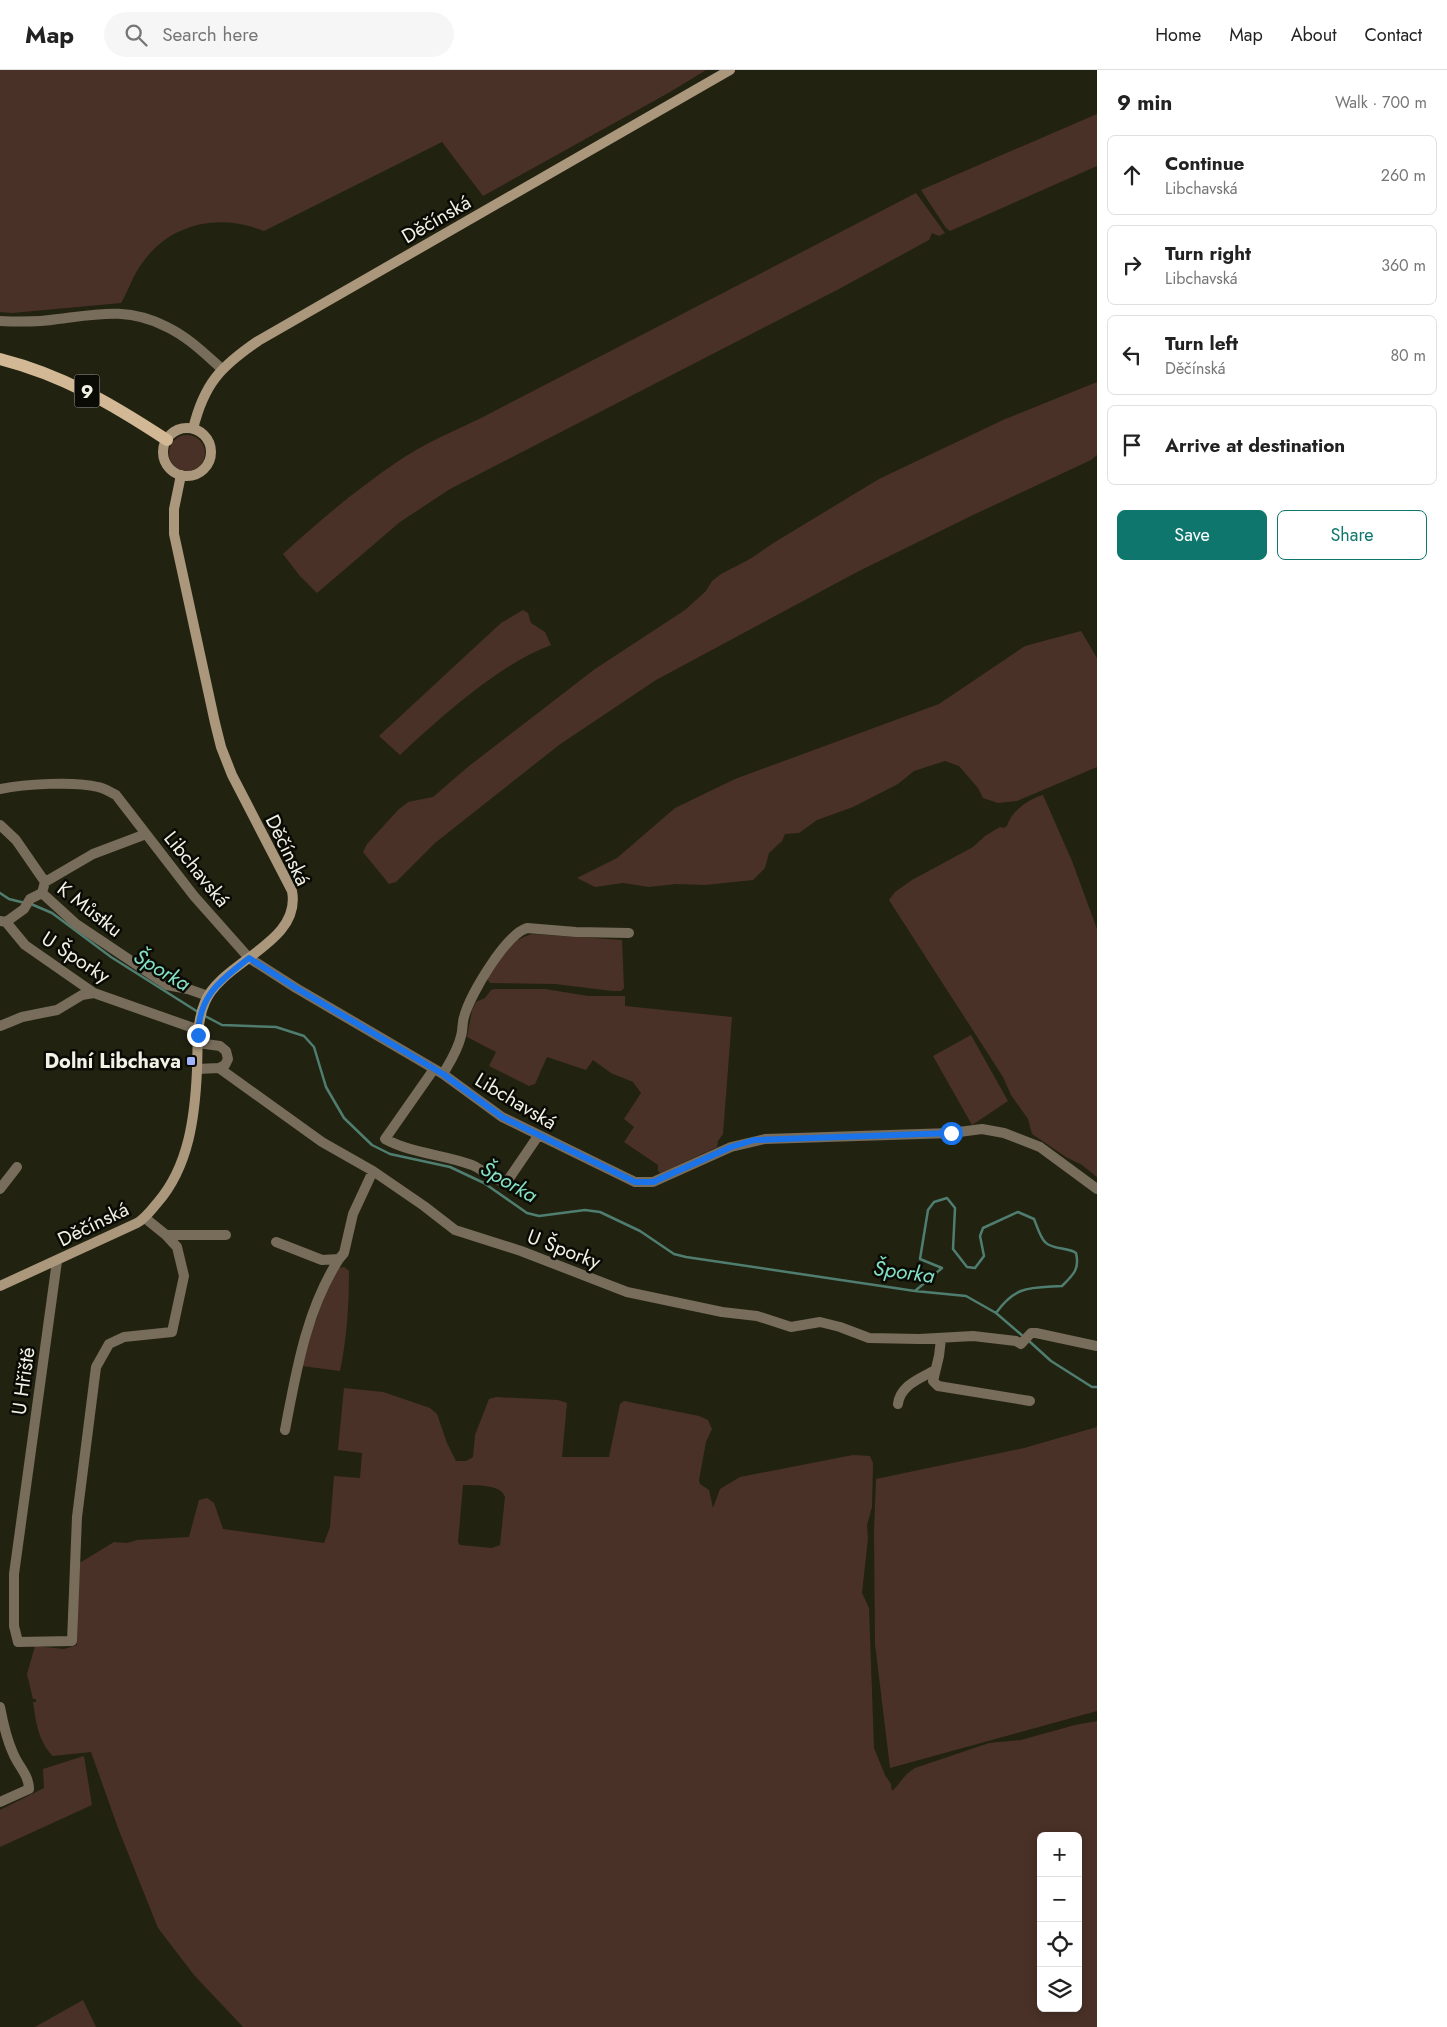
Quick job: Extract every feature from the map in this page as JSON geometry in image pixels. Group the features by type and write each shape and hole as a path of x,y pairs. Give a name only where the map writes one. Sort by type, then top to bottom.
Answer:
{"main road":[{"name":"Děčínská","path":"193,429 204,394 222,369 258,341 730,70"},
{"name":"9","path":"0,359 49,373 95,395 167,440"},
{"path":"193,429 202,434 208,442 210,456 207,464 198,473 190,476 181,475 169,468 164,460 163,451 167,440 178,430 193,429"},
{"name":"Děčínská","path":"0,1286 57,1261 145,1218 166,1192 180,1168 188,1141 197,1069 199,1026 206,1001 216,985 285,925 292,911 293,896 286,879 247,807 221,747 174,534 174,509 181,475"}],"street":[{"path":"0,321 38,321 110,312 134,315 156,321 178,333 222,369"},
{"name":"Libchavská","path":"0,789 19,785 98,787 108,790 121,800 194,896 249,958 296,988 439,1072 502,1117 635,1182 653,1182 731,1147 754,1140 951,1133 982,1129 1004,1133 1040,1147 1097,1189"},
{"name":"K Můstku","path":"0,825 16,840 44,882 42,893 76,924 168,985 188,988 206,1001"},
{"name":"K Můstku","path":"44,882 93,854 146,834"},
{"path":"3,921 24,909 30,899 42,893"},
{"name":"U Šporky","path":"3,921 25,946 94,993 199,1026"},
{"path":"538,1136 506,1183 494,1180 473,1165 399,1146 385,1139 439,1072 461,1038 464,1017 476,990 500,952 519,930 527,928 576,932 629,933"},
{"path":"0,1026 22,1017 57,1010 82,995 94,993"},
{"path":"197,1069 219,1068 225,1065 228,1059 226,1051 220,1046 198,1043"},
{"name":"U Šporky","path":"219,1068 322,1142 372,1171 424,1206 455,1230 521,1251 627,1292 722,1312 757,1316 791,1328 820,1322 840,1326 869,1338 941,1339 973,1336 1016,1341 1021,1344 1031,1333 1036,1333 1097,1346"},
{"path":"0,1189 17,1167"},
{"path":"285,1430 302,1346 326,1285 344,1253 353,1214 372,1171"},
{"path":"145,1218 166,1235 226,1235"},
{"name":"U Hřiště","path":"57,1261 14,1574 14,1626 18,1642 72,1641 76,1517 96,1367 109,1344 124,1338 172,1332 174,1315 180,1299 184,1276 177,1247 166,1235"},
{"path":"276,1242 322,1260 340,1260"},
{"path":"941,1339 933,1381 938,1386 1030,1400"},
{"path":"898,1404 899,1396 905,1388 935,1370"},
{"path":"0,1707 3,1726 13,1755 29,1781 29,1789 0,1802"}],"shaded area":[{"path":"0,70 706,70 483,196 442,142 264,231 230,223 198,225 182,230 154,249 143,262 121,303 12,313 0,312"},
{"path":"1097,114 1097,166 950,231 946,228 921,190"},
{"path":"916,193 945,233 939,236 932,233 929,240 839,289 450,489 400,522 317,593 300,576 283,554 353,494 417,449 483,417"},
{"path":"1097,382 1097,455 1091,460 859,571 656,680 559,745 435,843 396,882 389,884 363,852 367,844 398,810 408,802 433,797 469,766 595,669 685,610 721,574 750,559 879,479 1003,420"},
{"path":"187,435 194,436 200,440 204,446 204,460 200,466 194,470 187,471 180,470 174,466 170,460 169,453 170,446 174,440 180,436"},
{"path":"523,610 528,613 531,623 545,632 551,645 511,665 491,678 452,708 400,755 379,736 501,623"},
{"path":"1081,631 1097,658 1097,767 1017,801 998,803 983,798 978,788 959,766 945,761 914,771 898,784 853,807 817,820 799,833 785,834 782,841 769,853 765,868 753,880 705,885 676,884 649,887 623,883 595,887 577,878 617,858 675,808 735,779 939,704 1025,646"},
{"path":"1043,795 1072,861 1097,929 1097,1177 1082,1165 1066,1157 1032,1134 1028,1119 1011,1095 1003,1077 889,900 895,892 912,880 973,847 985,836 1000,827 1004,828 1007,826 1016,811"},
{"path":"532,934 622,940 624,988 621,991 613,991 555,984 490,983 487,979 510,946 523,937"},
{"path":"545,989 588,996 625,996 625,1006 732,1017 723,1134 718,1141 717,1147 661,1173 658,1171 658,1165 624,1142 634,1127 624,1119 641,1093 633,1082 611,1073 593,1060 586,1070 547,1057 535,1084 529,1086 489,1066 496,1052 467,1037 472,1010 476,1002 485,998 491,990"},
{"path":"971,1035 1008,1101 972,1125 933,1056"},
{"path":"344,1267 349,1271 349,1296 346,1334 340,1371 302,1366 306,1348 330,1281 338,1268"},
{"path":"344,1388 383,1392 430,1408 437,1414 447,1443 456,1461 466,1461 473,1457 475,1435 489,1399 496,1397 558,1400 567,1403 562,1457 609,1457 620,1404 624,1401 699,1416 708,1420 712,1429 706,1442 699,1480 700,1484 709,1490 713,1508 720,1489 740,1477 853,1455 870,1456 873,1463 872,1507 867,1525 868,1538 862,1593 869,1608 874,1748 885,1775 891,1784 892,1791 915,1768 989,1743 1021,1740 1097,1721 1097,2027 243,2027 194,1975 158,1928 118,1828 91,1752 53,1756 44,1744 38,1731 35,1717 33,1702 36,1702 36,1699 33,1699 27,1674 35,1646 64,1649 77,1645 78,1564 114,1542 127,1543 137,1540 189,1537 199,1500 207,1498 214,1503 223,1529 324,1543 330,1527 334,1476 360,1478 362,1453 338,1450","holes":["463,1485 487,1486 498,1489 505,1497 500,1545 492,1548 460,1545 458,1542"]},
{"path":"1097,1427 1097,1711 890,1768 875,1644 874,1532 876,1479 1024,1448"},
{"path":"84,1756 92,1805 0,1847 0,1810 44,1788 43,1769"},
{"path":"83,2000 96,2027 35,2027"}],"waterway":[{"name":"Šporka","path":"0,893 9,899 25,903"},
{"name":"Šporka","path":"31,904 52,913 111,957 198,1012"},
{"name":"Šporka","path":"203,1015 222,1025 276,1027 304,1036 314,1047 326,1087 344,1118 372,1145 390,1154 450,1167 484,1183 527,1213 539,1216 585,1210 600,1212 640,1231 674,1254 686,1257 915,1291 966,1296 996,1313 1024,1337"},
{"path":"915,1291 942,1268 920,1259 928,1210 934,1202 947,1198 955,1208 953,1249 967,1267 975,1268 984,1256 980,1236 983,1228 1018,1212 1034,1219 1048,1245 1076,1253 1076,1268 1062,1286 1024,1290 1010,1297 996,1313"},
{"name":"Šporka","path":"1029,1341 1051,1361 1092,1387 1097,1387"}],"place":[{"name":"Dolní Libchava","path":"191,1061"}],"route":[{"path":"198,1035 204,1006 210,993 221,980 249,958 296,988 443,1074 502,1117 635,1182 653,1182 731,1147 754,1140 951,1133"}]}
